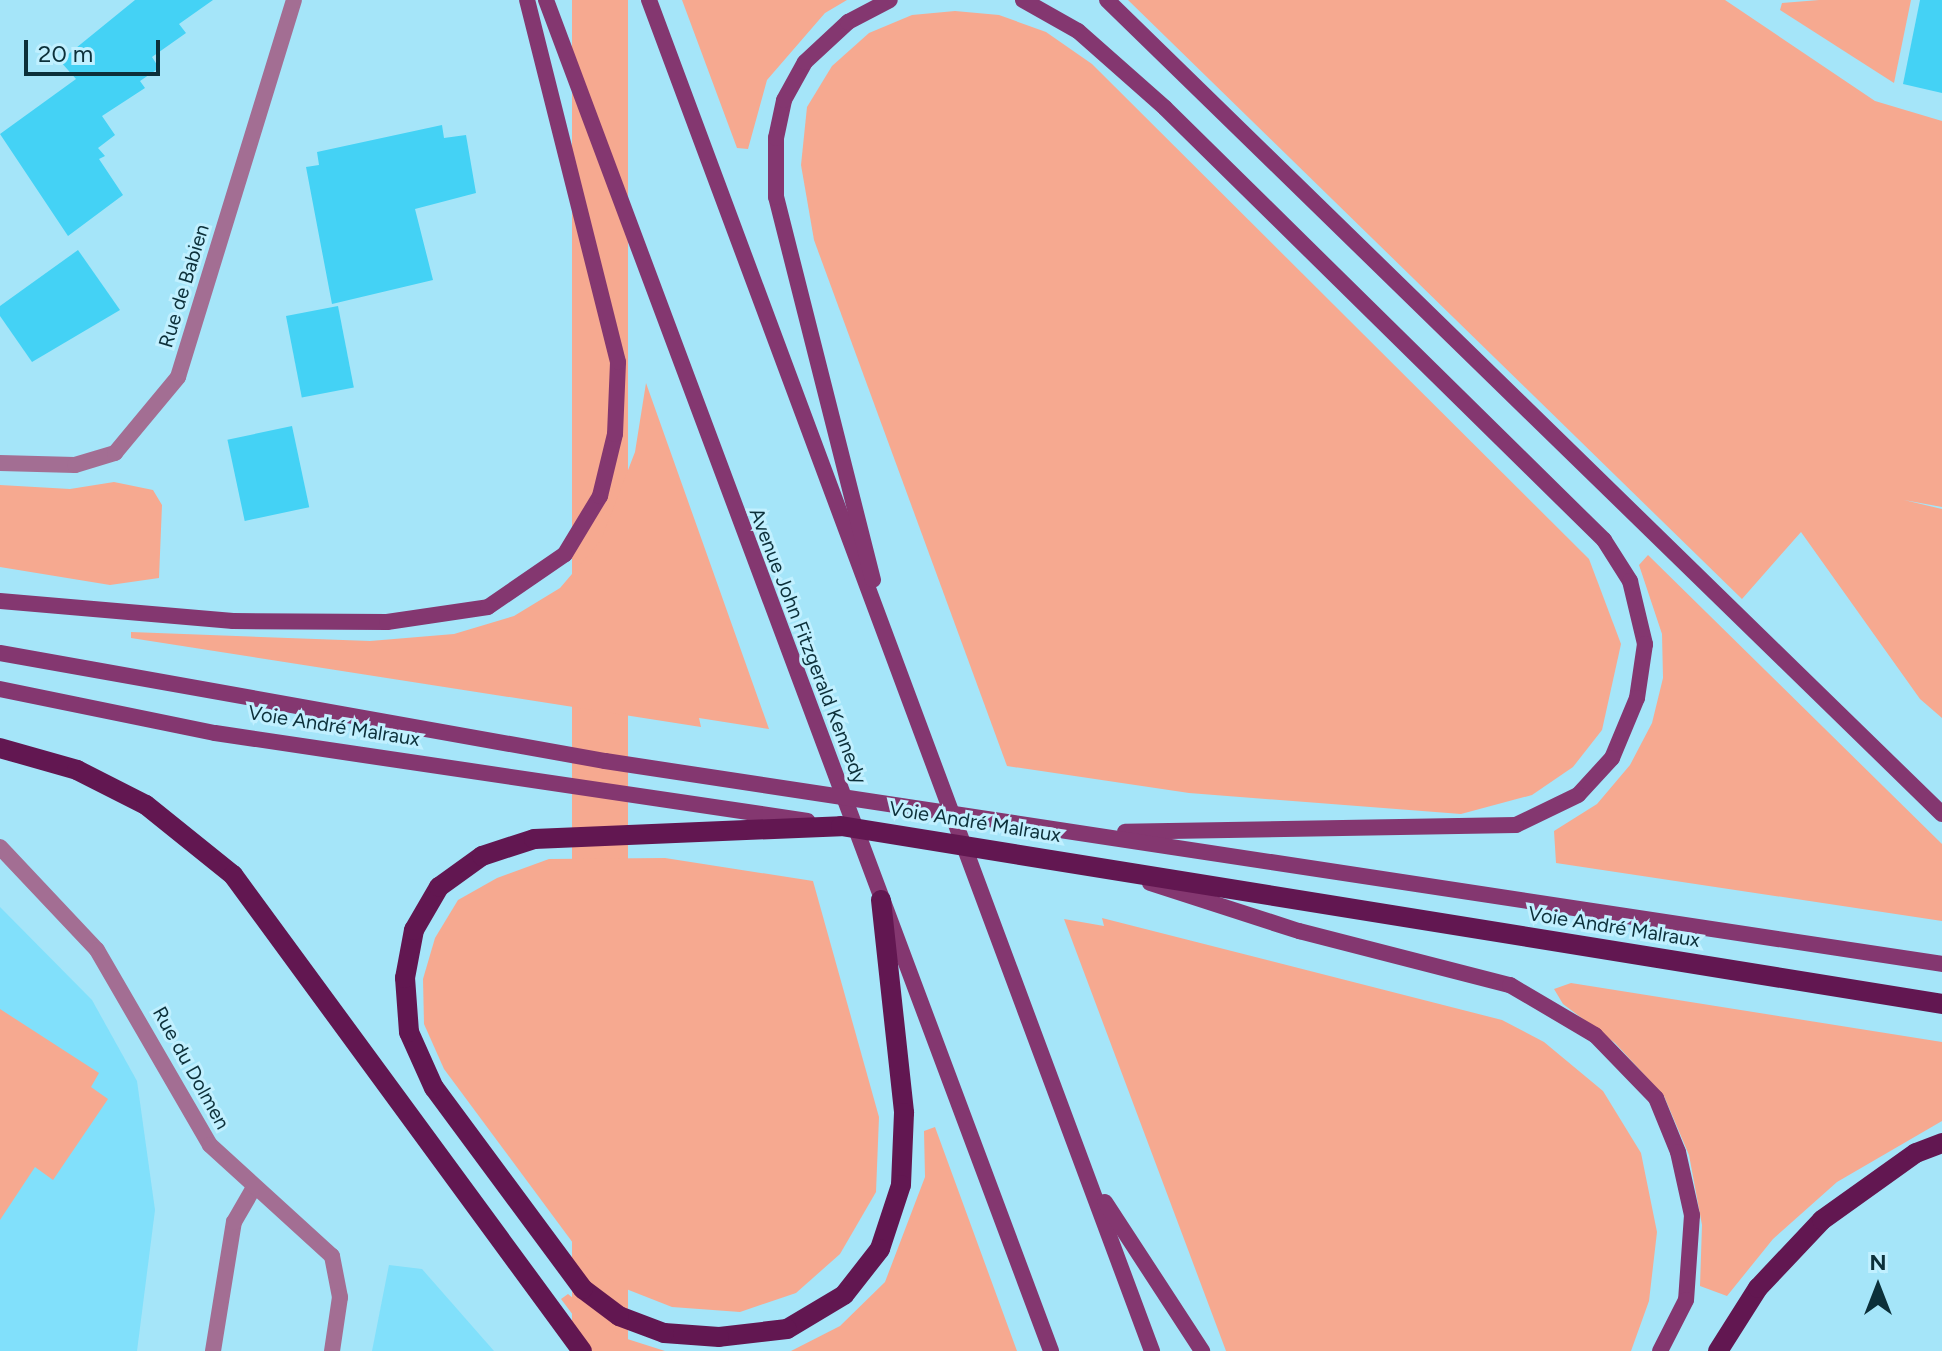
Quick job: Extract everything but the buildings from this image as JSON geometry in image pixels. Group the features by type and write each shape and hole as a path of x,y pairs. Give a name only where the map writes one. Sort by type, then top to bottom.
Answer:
{"main road":[{"path":"0,601 233,621 387,622 488,607 565,554 600,496 615,434 618,362 527,0"},
{"name":"Avenue John Fitzgerald Kennedy","path":"546,0 1051,1351"},
{"path":"649,0 1152,1351"},
{"path":"885,636 846,455 776,197 776,138 784,100 805,62 848,22 890,0"},
{"path":"1023,0 1078,31 1165,108 1604,540 1630,581 1645,644 1637,698 1612,758 1578,795 1516,825 1442,831 1218,826 1093,834"},
{"path":"1107,0 1942,814"},
{"name":"Voie André Malraux","path":"0,653 605,761 1942,964"},
{"name":"Voie André Malraux","path":"0,689 215,733 1095,865 1942,1004"},
{"path":"0,748 77,770 146,805 233,875 582,1351"},
{"path":"841,826 534,839 482,856 439,887 414,930 405,978 409,1032 434,1088 583,1289 619,1316 664,1333 719,1337 787,1329 844,1295 880,1249 901,1185 904,1113 881,900"},
{"path":"1095,865 1299,931 1510,985 1595,1035 1656,1098 1678,1152 1692,1215 1686,1300 1660,1351"},
{"path":"1718,1351 1758,1288 1822,1220 1916,1153 1942,1143"},
{"path":"1089,1178 1202,1351"}],"street":[{"name":"Rue de Babien","path":"0,463 75,465 115,453 178,377 294,0"},
{"name":"Rue du Dolmen","path":"0,847 97,950 129,997 194,1124 253,1189 332,1256 340,1297 332,1351"},
{"path":"213,1351 234,1222 253,1189"}],"shaded area":[{"path":"572,0 628,0 628,1351 572,1351"},
{"path":"682,0 847,0 825,13 767,80 748,149 737,148"},
{"path":"1128,0 1725,0 1875,101 1942,121 1942,507 1904,500 1942,509 1942,718 1920,699 1801,532 1742,599"},
{"path":"1911,0 1894,83 1780,10 1782,3"},
{"path":"955,11 999,15 1046,32 1092,64 1589,559 1621,644 1602,730 1573,767 1532,795 1461,814 1189,793 1007,766 814,240 801,165 807,107 832,66 869,33 912,15"},
{"path":"646,383 769,729 699,718 701,727 131,638 131,632 370,641 454,634 514,616 560,588 601,540 635,452"},
{"path":"114,482 153,490 162,505 159,578 110,585 0,567 0,485 70,489"},
{"path":"1648,555 1942,844 1942,921 1556,863 1554,831 1597,804 1630,765 1652,723 1663,678 1662,634 1639,565"},
{"path":"665,858 813,881 879,1117 876,1192 840,1254 796,1293 740,1312 672,1307 616,1285 573,1243 444,1069 424,1024 423,979 435,938 458,900 497,878 549,859"},
{"path":"0,907 92,1000 137,1081 155,1210 137,1351 0,1351"},
{"path":"1102,918 1502,1020 1544,1042 1603,1091 1641,1153 1657,1232 1649,1301 1631,1351 1226,1351 1064,919 1104,926"},
{"path":"1571,983 1942,1042 1942,1121 1837,1182 1773,1239 1727,1296 1700,1286 1702,1225 1689,1155 1664,1096 1615,1043 1563,1004 1554,989"},
{"path":"0,1009 99,1073 91,1087 108,1099 53,1180 35,1167 0,1220"},
{"path":"935,1127 1017,1351 791,1351 840,1326 885,1282 925,1177 924,1131"},
{"path":"389,1265 422,1269 494,1351 372,1351"},
{"path":"568,1294 621,1337 665,1351 600,1351 561,1299"}]}
